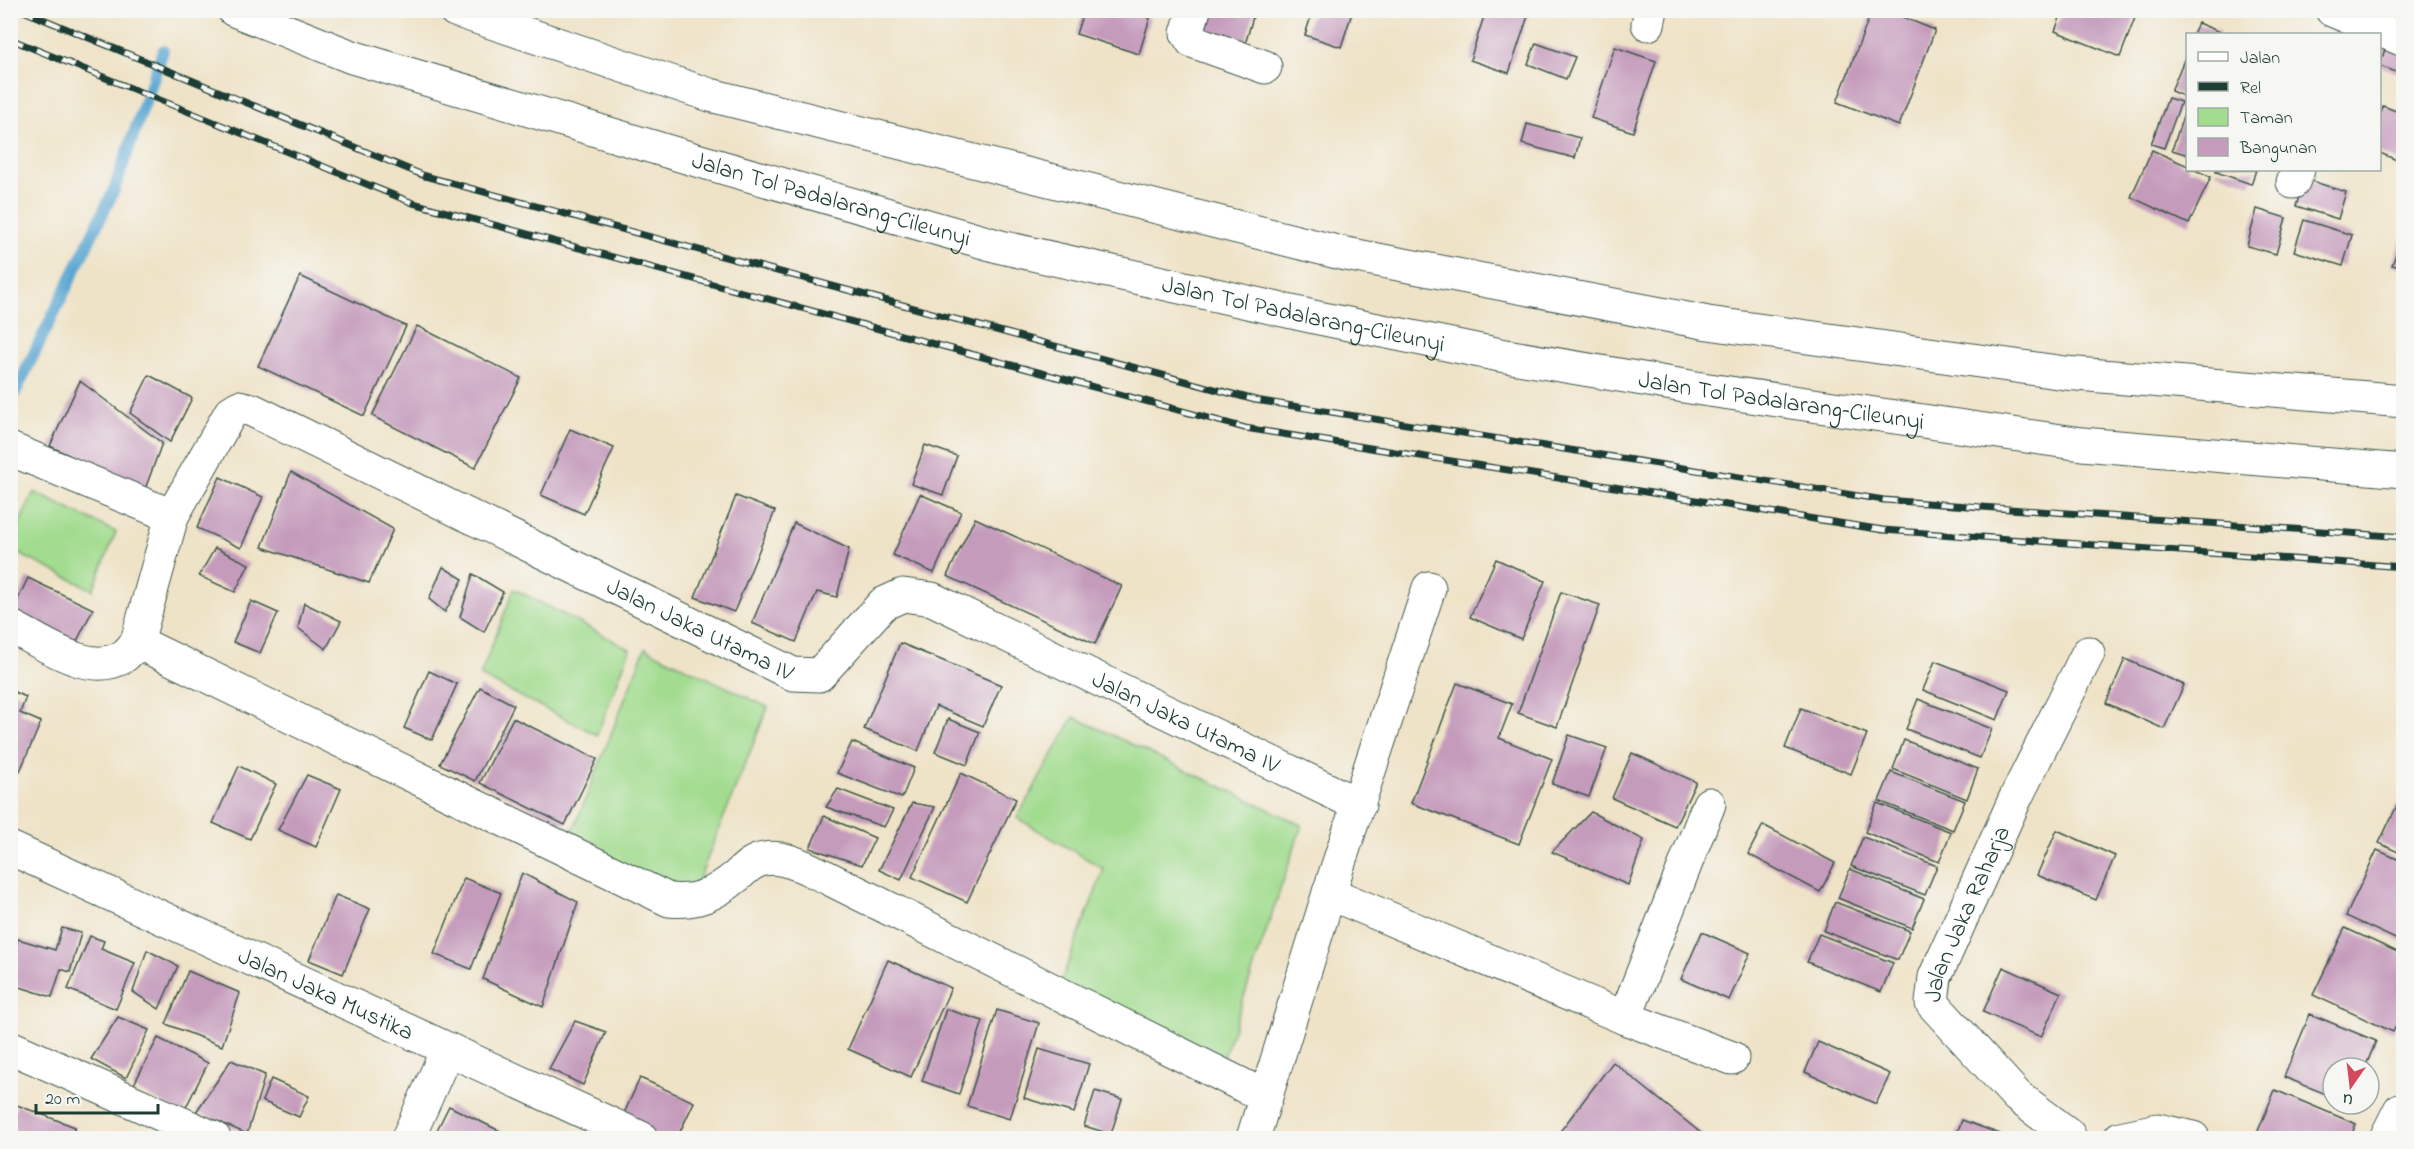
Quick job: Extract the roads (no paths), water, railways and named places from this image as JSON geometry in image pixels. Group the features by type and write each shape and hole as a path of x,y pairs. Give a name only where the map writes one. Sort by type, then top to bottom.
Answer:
{"main road":[{"name":"Jalan Tol Padalarang–Cileunyi","path":"234,10 352,57 693,159 956,234 1013,250 1314,317 1500,355 1702,389 2082,444 2403,471"},
{"path":"455,10 710,95 1341,254 1708,323 2065,373 2403,401"},
{"path":"1194,10 1187,33 1192,41 1265,67"},
{"path":"2346,22 2381,33"},
{"path":"2381,33 2403,40"},
{"name":"Jalan Jaka Utama IV","path":"172,516 231,412 239,407 262,415 794,674 819,675 883,604 903,595 932,599 1359,805"},
{"path":"10,449 172,516 137,642 123,656 94,664 73,658 10,626"},
{"path":"1260,1136 1266,1098 1329,893 1429,588"},
{"path":"137,642 669,900 687,902 706,898 751,863 765,859 788,861 830,879 1266,1098"},
{"name":"Jalan Jaka Raharja","path":"2070,1138 2068,1134 2018,1096 1932,1003 1935,977 2016,797 2088,653"},
{"path":"1625,1018 1709,804"},
{"name":"Jalan Jaka Mustika","path":"10,848 641,1138"},
{"path":"1329,893 1625,1018 1732,1058"},
{"path":"10,1047 214,1138"},
{"path":"408,1138 447,1050"},
{"path":"2120,1138 2158,1130 2193,1138"}],"waterway":[{"path":"10,403 114,190 163,51"}],"railway":[{"path":"21,10 425,176 1255,400 1884,500 2404,537"},
{"path":"10,39 413,203 1245,428 1883,530 2404,567"}]}
